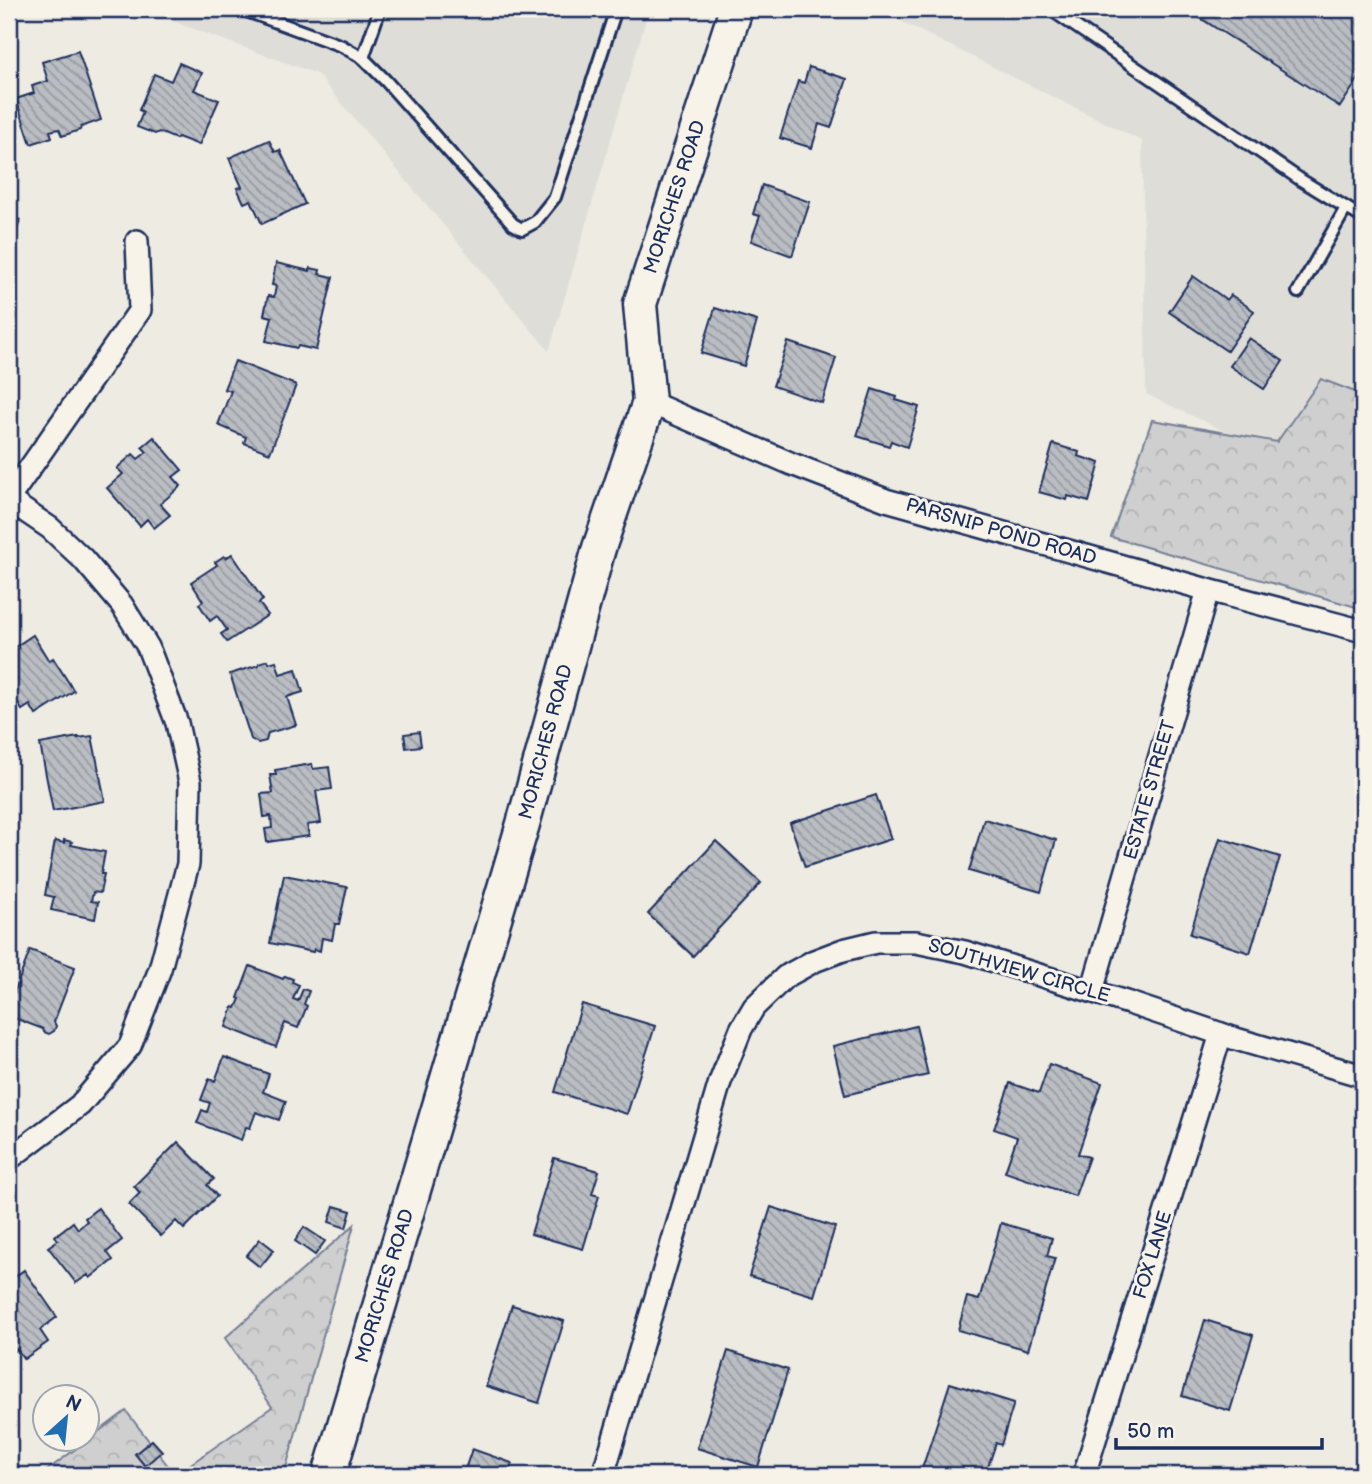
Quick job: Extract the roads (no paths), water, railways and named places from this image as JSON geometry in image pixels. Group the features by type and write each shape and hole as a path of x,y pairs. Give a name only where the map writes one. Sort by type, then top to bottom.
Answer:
{"street":[{"name":"MORICHES ROAD","path":"329,1475 523,824 599,548 649,402 640,304 736,9"},
{"path":"9,1159 80,1105 130,1046 160,969 188,864 190,782 177,723 148,647 122,605 83,559 50,528 9,499 140,310 137,241"},
{"name":"PARSNIP POND ROAD","path":"649,402 792,464 886,500 1363,631"},
{"name":"ESTATE STREET","path":"1092,991 1208,590"},
{"name":"SOUTHVIEW CIRCLE","path":"603,1475 720,1082 741,1029 754,1007 785,977 814,961 876,942 916,942 965,952 1363,1076"},
{"name":"FOX LANE","path":"1084,1475 1222,1034"}],"lane":[{"path":"241,9 342,46 363,58 513,224 522,229 535,222 555,197 616,9"},
{"path":"363,58 380,9"},
{"path":"1050,9 1301,180 1363,218"},
{"path":"1298,292 1346,208"}]}
